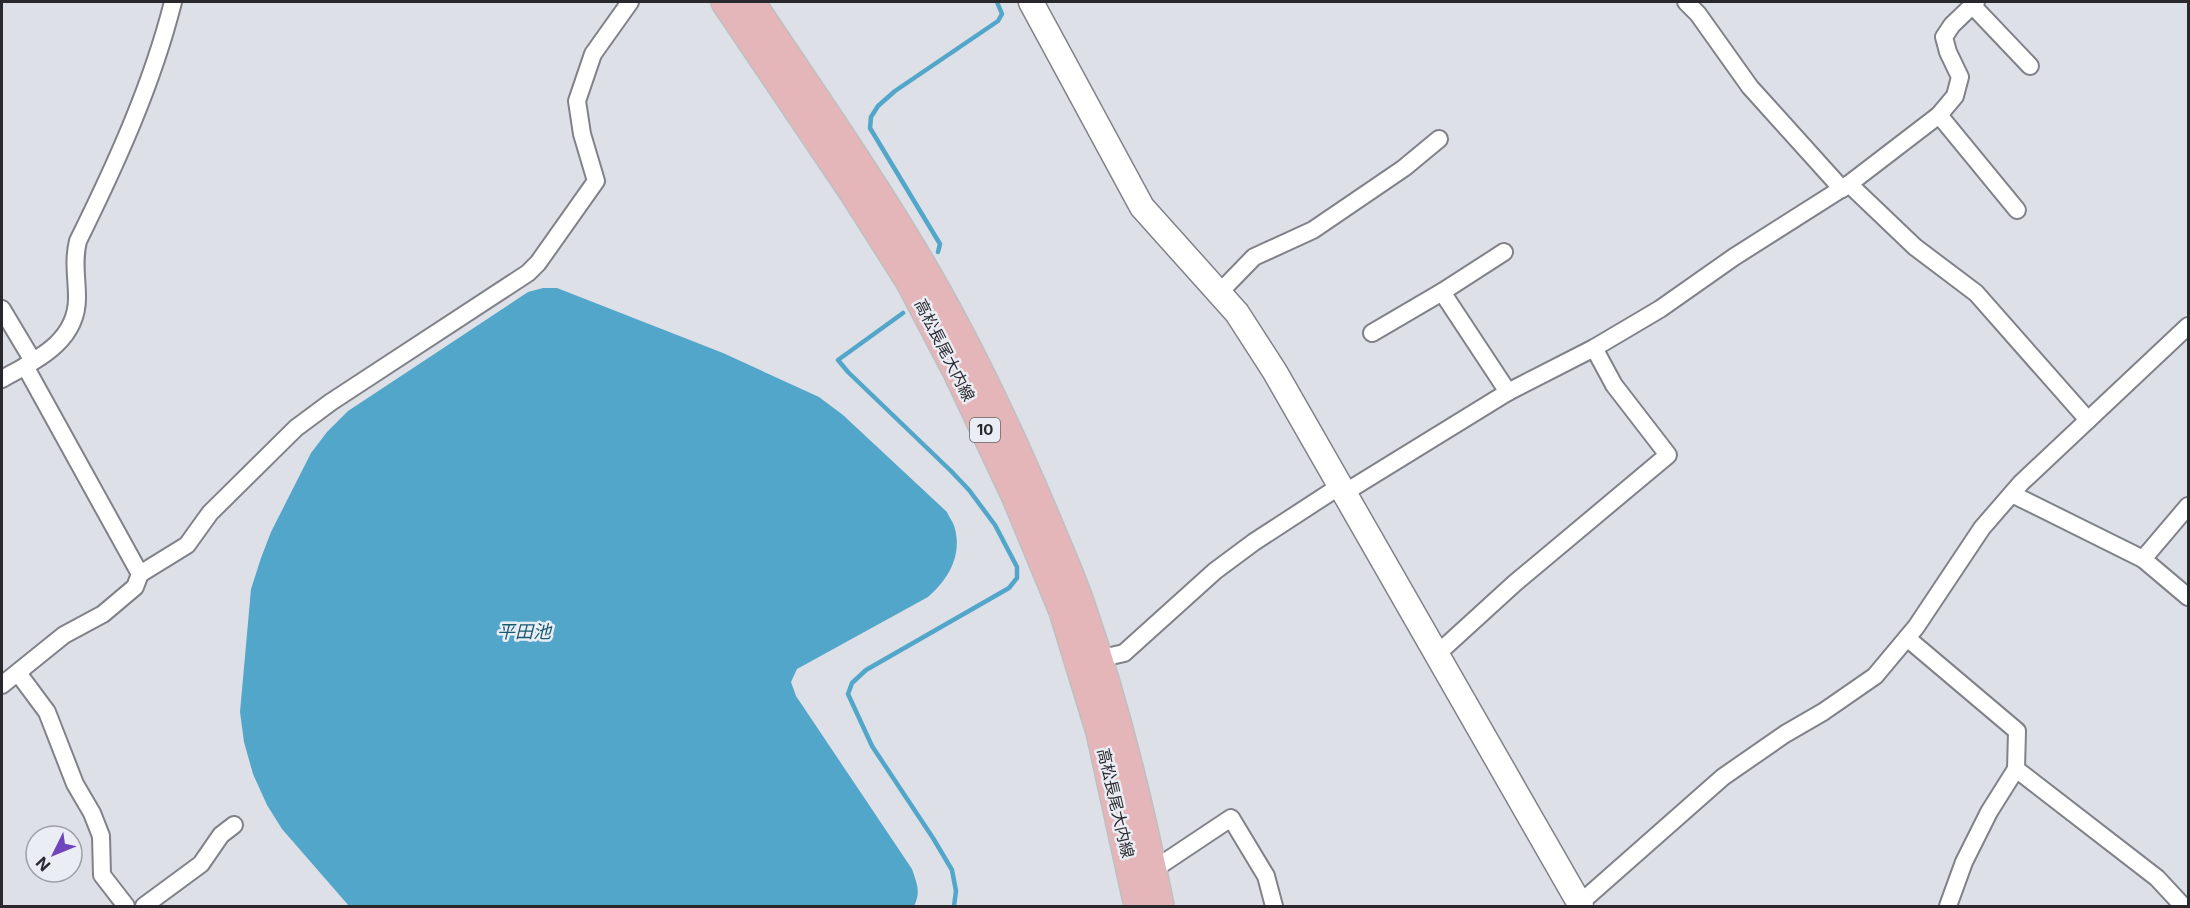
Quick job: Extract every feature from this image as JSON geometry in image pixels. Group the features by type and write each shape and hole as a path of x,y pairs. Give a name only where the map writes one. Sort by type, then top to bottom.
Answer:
{"main road":[{"name":"高松長尾大内線","path":"725,2 853,192 910,282 957,372 1015,495 1063,611 1100,732 1138,906"},
{"name":"高松長尾大内線","path":"751,2 884,203 926,272 975,362 1033,486 1081,603 1119,727 1161,906"}],"street":[{"path":"2,379 29,364 65,336 73,324 77,296 74,256 78,242 123,144 164,40 173,2"},
{"path":"2,685 64,636 103,614 135,587 140,574 187,546 210,513 296,428 331,402 528,273 538,263 596,181 582,134 577,101 593,54 630,2"},
{"path":"1031,2 1142,207 1237,313 1275,372 1580,905 1724,777 1785,734 1823,712 1875,676 1907,638 1982,528 2012,494 2188,326"},
{"path":"1686,2 1698,14 1750,87 1845,186 1915,246 1976,293 2088,420"},
{"path":"1098,659 1124,653 1215,571 1254,542 1508,392 1594,348 1660,309 1734,257 1845,186 1939,115 1955,96 1960,77 1948,52 1944,37 1952,25 1974,3 2030,66"},
{"path":"1939,115 2017,210"},
{"path":"1219,293 1254,257 1314,230 1404,168 1439,139"},
{"path":"1372,333 1504,252"},
{"path":"1442,292 1508,392"},
{"path":"2,309 140,574"},
{"path":"1436,655 1515,583 1668,455 1614,385 1594,348"},
{"path":"2012,494 2143,560 2188,597"},
{"path":"2143,560 2188,506"},
{"path":"1907,638 2017,731 2016,769 1989,812 1964,862 1948,906"},
{"path":"18,673 47,712 75,784 92,813 101,836 102,874 126,906"},
{"path":"2016,769 2157,878 2183,906"},
{"path":"1153,870 1231,818 1266,876 1274,906"},
{"path":"144,906 201,864 221,836 234,825"}],"water":[{"name":"平田池","path":"543,288 557,288 723,353 819,397 843,415 947,512 954,527 957,549 952,567 942,583 928,597 797,669 791,682 796,696 912,869 918,892 914,906 349,906 282,829 267,805 253,774 244,742 240,712 251,589 271,532 311,453 327,432 348,411 528,292"}],"waterway":[{"path":"938,252 940,244 870,128 871,117 878,106 895,91 998,21 1002,14 997,2"},
{"path":"903,313 838,360 969,490 995,525 1017,567 1017,578 1009,588 866,670 852,683 848,694 872,746 952,870 956,891 954,906"}]}
